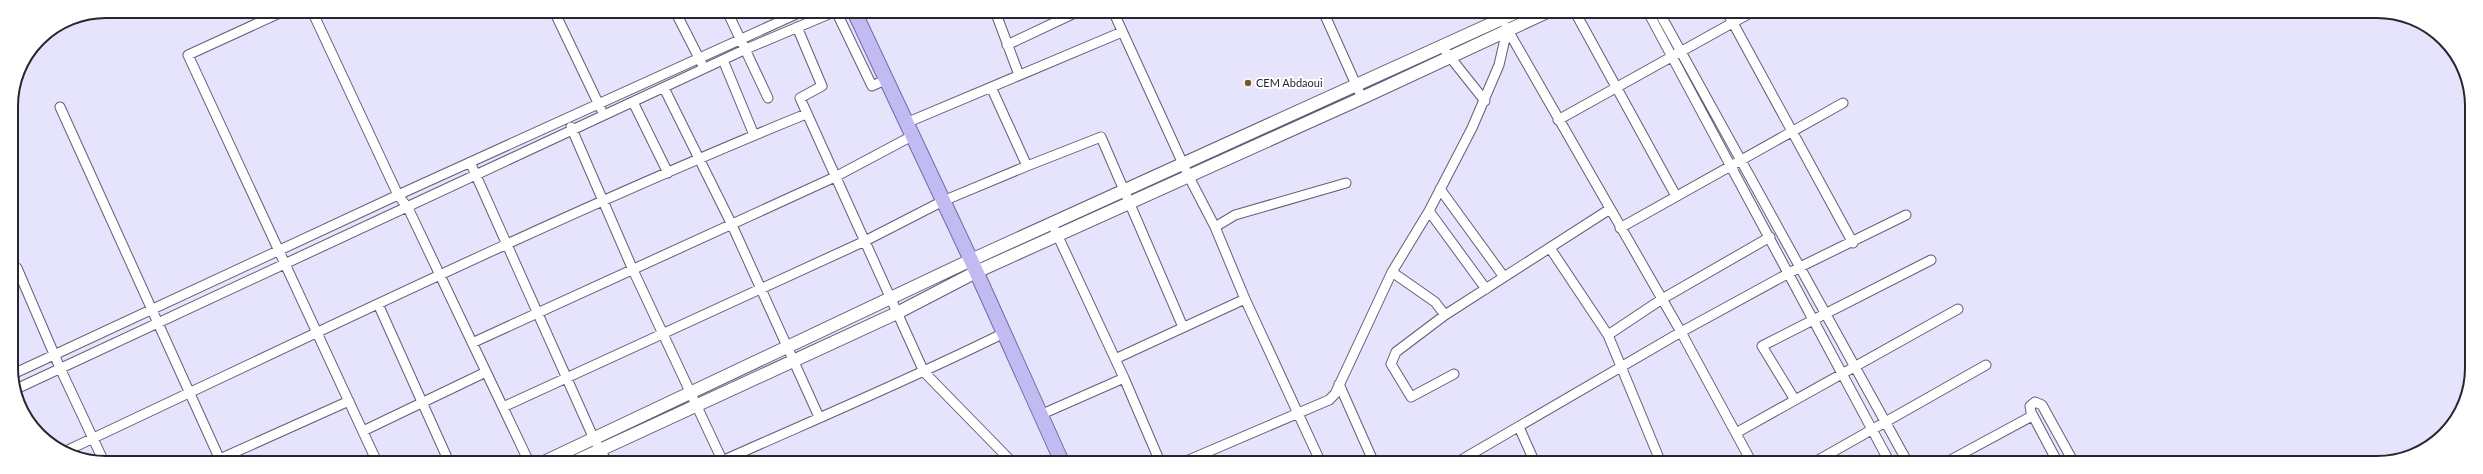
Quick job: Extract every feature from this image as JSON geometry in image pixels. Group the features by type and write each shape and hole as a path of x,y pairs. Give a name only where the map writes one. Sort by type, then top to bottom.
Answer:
{"main road":[{"path":"857,18 974,266 1059,456"},
{"path":"588,456 897,313 974,266 1052,223 1182,163 1357,86 1503,18"},
{"path":"557,456 787,347 891,300 974,266 1058,236 1362,98 1534,18"}],"street":[{"path":"269,18 188,55 280,250 374,456"},
{"path":"315,18 398,195 408,208 526,456"},
{"path":"557,18 604,116"},
{"path":"679,18 704,69"},
{"path":"731,18 768,98"},
{"path":"18,372 398,195 788,18"},
{"path":"20,387 408,208 746,49 819,18"},
{"path":"839,18 872,86 886,80"},
{"path":"997,18 1019,75"},
{"path":"1007,45 1064,18"},
{"path":"1116,18 1182,163 1215,227 1245,298 1317,456"},
{"path":"1326,18 1362,98"},
{"path":"1503,18 1507,30 1681,332 1748,456"},
{"path":"1578,18 1676,196"},
{"path":"1651,18 1874,430 1887,456"},
{"path":"1662,18 1904,456"},
{"path":"1731,18 1853,243"},
{"path":"1558,120 1741,18"},
{"path":"798,27 822,86 800,98 924,372 1005,455"},
{"path":"1198,456 1329,400 1339,384 1392,272 1429,211 1485,101 1498,65 1507,30"},
{"path":"906,123 1122,32"},
{"path":"1442,46 1448,57 1485,101"},
{"path":"723,60 754,135"},
{"path":"990,87 1026,166"},
{"path":"664,88 732,225 819,417"},
{"path":"633,102 668,173"},
{"path":"1620,228 1843,103"},
{"path":"60,107 152,309 157,324 216,456"},
{"path":"71,449 507,245 700,158 806,114"},
{"path":"567,118 632,270 697,405 719,456"},
{"path":"472,343 835,177 912,136"},
{"path":"503,407 865,241 943,201 1026,166 1101,137 1128,204 1183,327"},
{"path":"470,162 594,439 604,456"},
{"path":"1215,227 1235,215 1346,183"},
{"path":"1440,189 1504,277"},
{"path":"1454,374 1411,397 1391,364 1396,352 1445,315 1610,209"},
{"path":"1429,211 1486,288"},
{"path":"1467,456 1681,332 1800,267 1853,243 1906,215"},
{"path":"1052,223 1124,378 1157,456"},
{"path":"1608,335 1662,299 1770,237"},
{"path":"1550,248 1608,335 1658,456"},
{"path":"1796,400 1762,346 1931,260"},
{"path":"18,270 60,368 101,456"},
{"path":"1392,272 1435,302 1445,315"},
{"path":"1115,359 1245,298"},
{"path":"378,304 446,456"},
{"path":"1736,433 1958,309"},
{"path":"735,456 819,417 924,372 1004,333"},
{"path":"1826,456 1874,430 1885,421 1986,365"},
{"path":"363,431 486,372"},
{"path":"1040,414 1124,378"},
{"path":"1339,384 1371,456"},
{"path":"229,456 349,401"},
{"path":"2054,456 2032,416 2030,406 2035,402 2039,402 2070,456"},
{"path":"1958,456 2032,416"},
{"path":"1519,427 1532,456"}],"place":[{"name":"CEM Abdaoui","path":"1248,83"}]}
